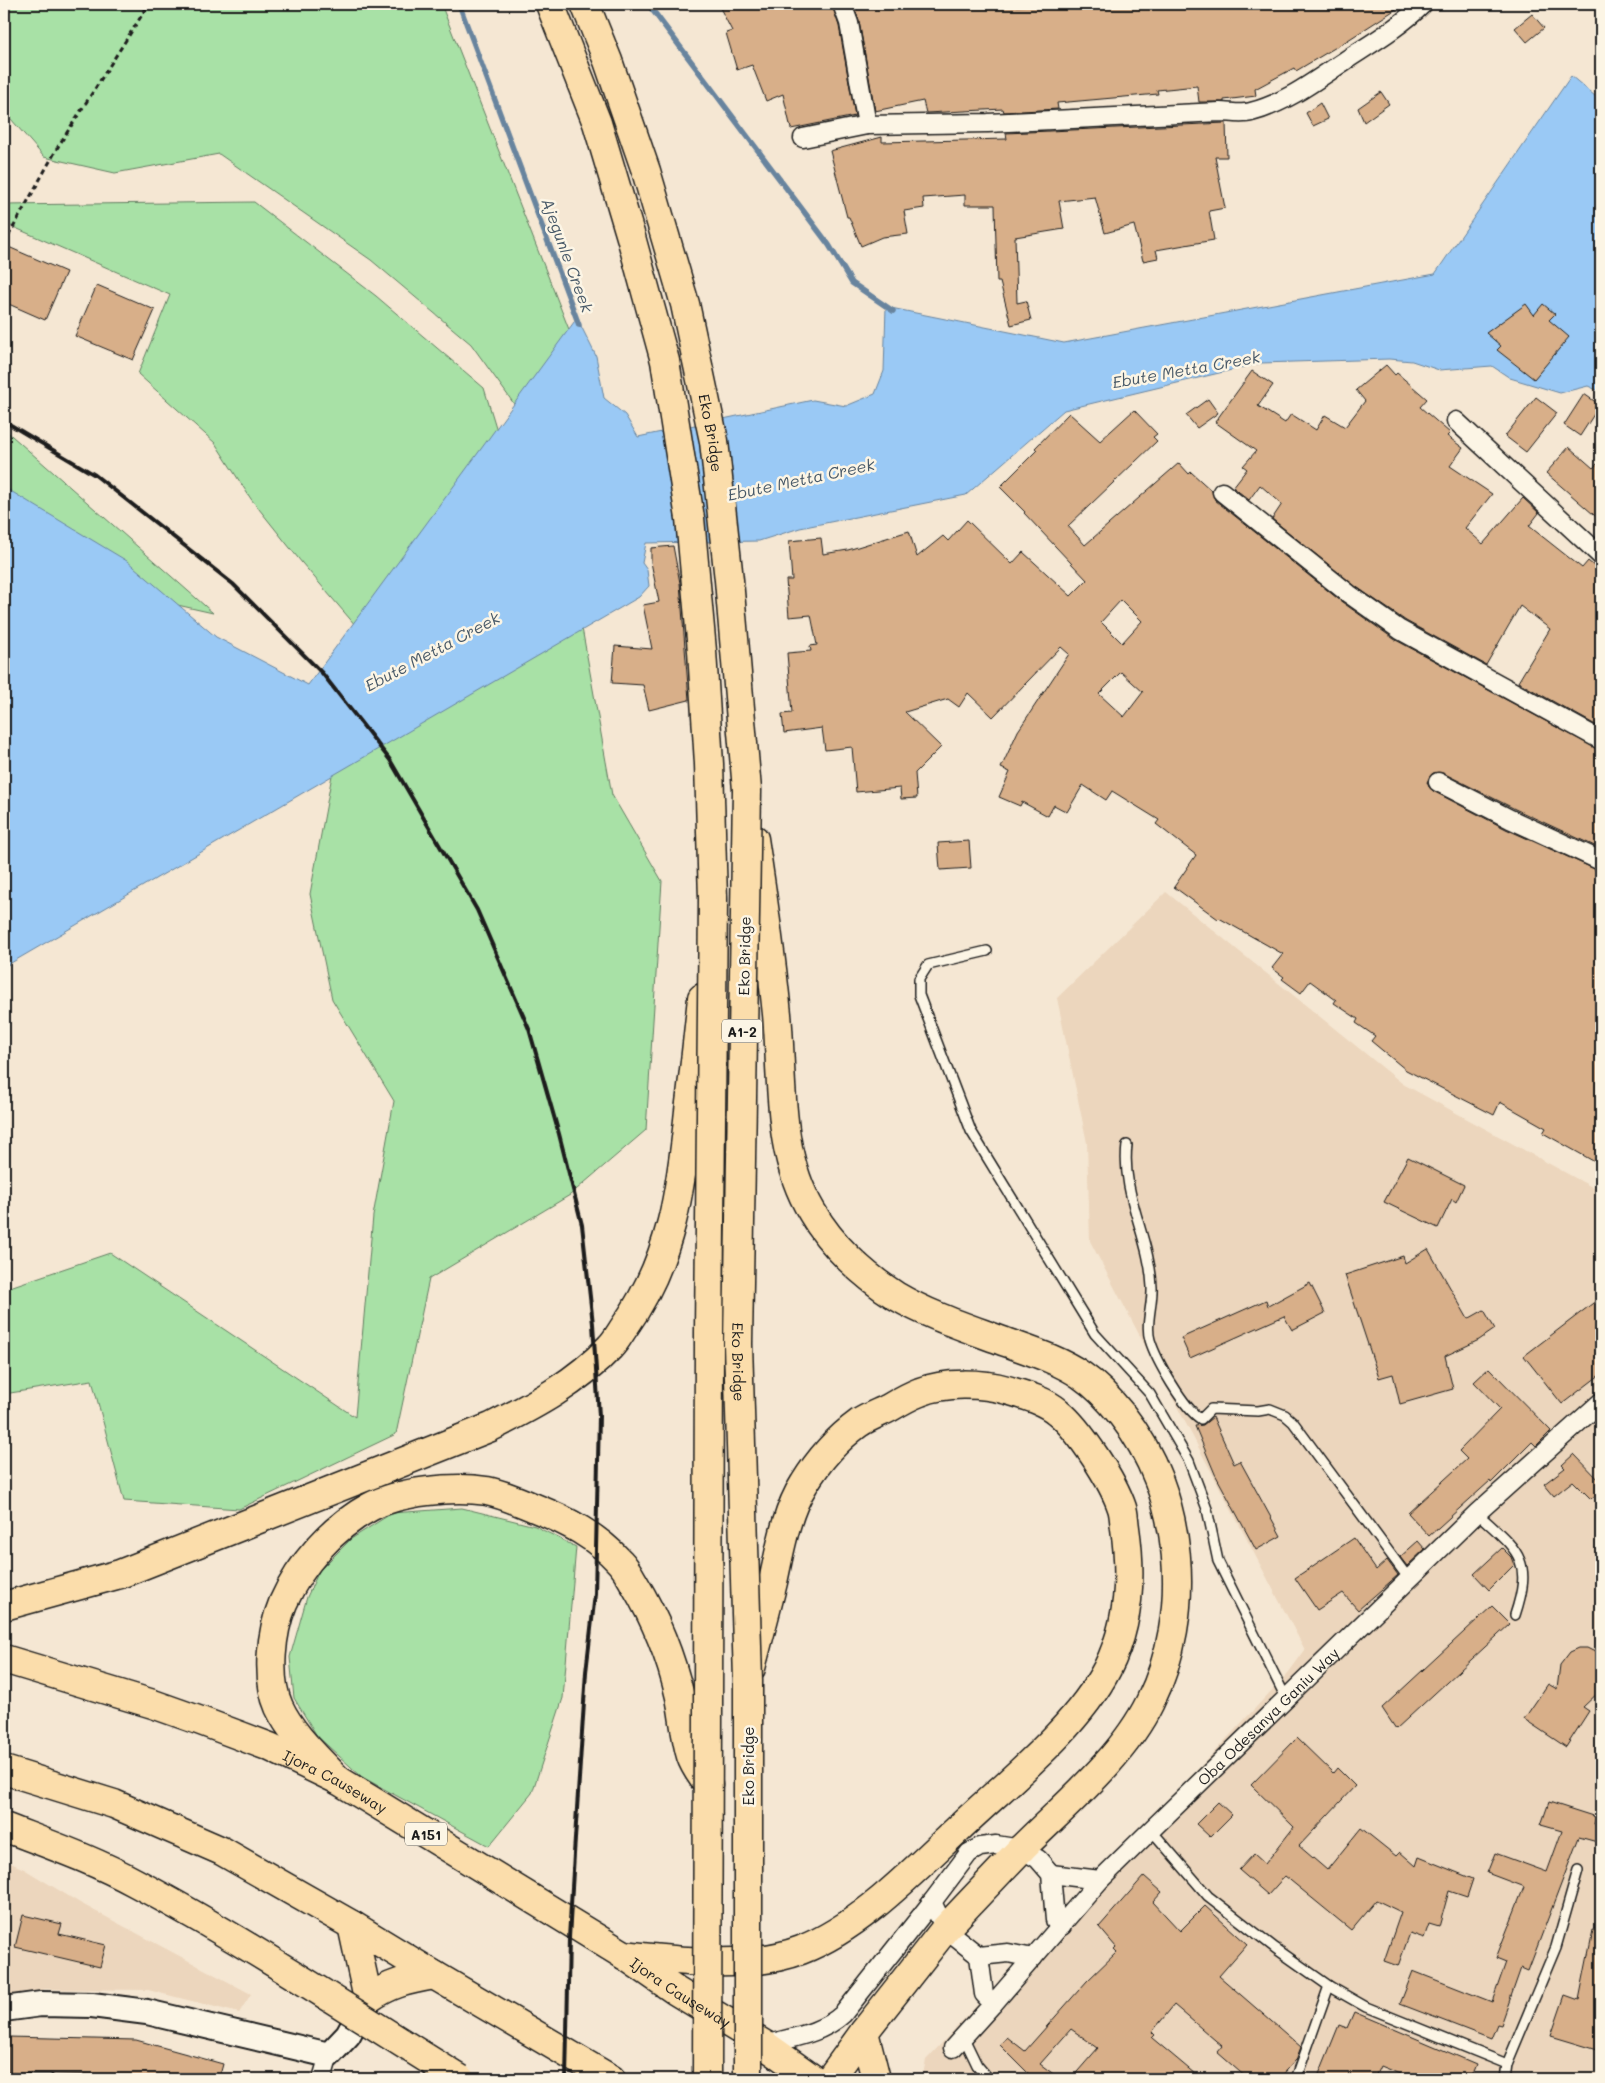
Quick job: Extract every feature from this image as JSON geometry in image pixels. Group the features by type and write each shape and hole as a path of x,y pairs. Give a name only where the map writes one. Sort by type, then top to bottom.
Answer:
{"main road":[{"name":"Eko Bridge","path":"550,4 597,123 631,237 664,360 692,537 702,651 709,764 712,899 708,1333 707,2079"},
{"name":"Eko Bridge","path":"585,4 608,61 646,171 685,304 714,441 729,580 747,790 738,1344 748,1680 748,2079"},
{"path":"747,790 777,1015 786,1136 796,1176 811,1210 834,1243 859,1267 895,1295 930,1313 1049,1358 1081,1375 1107,1397 1136,1433 1156,1469 1168,1507 1175,1548 1177,1589 1164,1667 1150,1703 1128,1738 1098,1772 945,1930 864,2032 830,2079"},
{"path":"4,1606 120,1574 491,1426 538,1404 577,1377 611,1346 638,1308 657,1269 673,1222 683,1165 712,899"},
{"path":"624,1955 687,1961 756,1960 798,1951 830,1937 862,1914 910,1874 1052,1740 1084,1705 1107,1668 1122,1628 1128,1594 1129,1553 1122,1509 1102,1468 1076,1431 1055,1410 1027,1396 994,1386 961,1384 922,1390 859,1423 826,1453 802,1487 788,1521 748,1680"},
{"path":"338,1780 296,1734 278,1705 274,1688 272,1654 277,1619 288,1591 314,1554 340,1527 371,1506 405,1496 446,1488 488,1492 565,1520 596,1539 622,1564 646,1604 663,1643 679,1694 692,1757 708,1786"},
{"name":"Ijora Causeway","path":"4,1659 153,1704 270,1747 338,1780 624,1955 676,1991 765,2045 813,2079"},
{"path":"4,1770 114,1804 222,1851 352,1924 434,1975 611,2079"},
{"path":"4,1827 57,1847 135,1882 222,1932 460,2079"},
{"path":"352,1924 368,1999 384,1988 434,1975"},
{"path":"864,2032 876,2079"}],"street":[{"path":"842,4 849,22 867,125"},
{"path":"803,138 867,125 988,123 1220,112 1249,113 1275,104 1313,82 1374,42 1416,12 1423,4"},
{"path":"1456,421 1601,556"},
{"path":"1222,492 1349,594 1400,630 1601,740"},
{"path":"1438,782 1510,819 1601,861"},
{"name":"Oba Odesanya Ganiu Way","path":"958,2042 1062,1926 1100,1880 1477,1513 1601,1402"},
{"path":"765,2045 814,2032 832,2024 843,2014 969,1852 980,1847 996,1845 1022,1849 1038,1859 1051,1874 1055,1920 1062,1926"},
{"path":"1051,1874 1100,1880"},
{"path":"932,1902 945,1930 979,1956 1002,1953 1033,1958"},
{"path":"979,1956 984,1994 993,2004"},
{"path":"322,2079 329,2054 348,2035 368,1999"},
{"path":"4,2009 41,2004 92,2005 147,2012 329,2054"}],"lane":[{"path":"988,951 928,965 919,980 919,995 971,1131 1096,1334 1150,1394 1189,1461 1207,1509 1218,1561 1286,1698"},
{"path":"1127,1145 1125,1160 1128,1186 1149,1258 1152,1288 1149,1338 1156,1356 1188,1409 1201,1419 1211,1409 1258,1411 1270,1409 1285,1415 1409,1579"},
{"path":"1477,1513 1512,1546 1524,1569 1523,1592 1515,1615"},
{"path":"1151,1830 1208,1896 1275,1948 1329,1986 1366,2007 1507,2064"},
{"path":"1505,2079 1507,2064 1556,1947 1578,1870"},
{"path":"1296,2079 1329,1986"},
{"path":"958,2042 989,2079"},
{"path":"28,2079 49,2079"}],"path":[{"path":"4,244 59,145 150,4"}],"shaded area":[{"path":"1166,892 1403,1084 1601,1192 1601,2079 922,2079 926,2060 1289,1672 1305,1650 1090,1241 1087,1143 1057,998"},
{"path":"4,1860 24,1869 80,1903 251,1994 239,2013 148,1990 45,1989 4,2002"}],"green space":[{"path":"4,4 441,4 570,332 527,422 471,344 371,260 219,154 115,173 44,157 4,111"},
{"path":"254,202 376,296 484,388 498,434 362,633 302,563 251,499 215,443 138,374 170,295 4,223 4,205"},
{"path":"4,429 213,613 4,566"},
{"path":"582,628 612,795 662,881 646,1130 570,1195 429,1279 396,1434 239,1509 124,1501 92,1380 4,1394 4,1289 110,1253 355,1417 373,1216 394,1101 332,999 310,894 335,759"},
{"path":"462,1508 535,1526 576,1547 563,1698 532,1793 489,1846 362,1777 317,1736 294,1698 290,1657 307,1597 319,1571 351,1539 392,1513"}],"water":[{"name":"Ebute Metta Creek","path":"1571,76 1601,101 1601,392 1588,386 1560,393 1510,378 1492,366 1439,370 1412,361 1389,359 1261,363 1064,410 966,495 800,528 759,541 646,543 642,563 647,570 649,586 639,597 4,967 4,487 127,561 216,637 308,685 577,318 596,356 604,398 625,415 638,437 813,400 846,406 875,394 884,371 886,307 1064,343 1435,274"}],"building":[{"path":"718,4 832,4 839,26 855,116 791,129 783,94 766,101 752,65 737,70 726,33 732,31"},
{"path":"853,4 995,4 995,7 1056,4 1404,4 1296,71 1294,68 1255,89 1256,96 1224,100 1224,102 1199,102 1197,86 1157,90 1158,94 1057,103 1058,109 1004,112 1003,109 926,113 923,101 875,111 859,21"},
{"path":"1532,14 1544,28 1527,42 1515,28"},
{"path":"1381,92 1389,104 1364,122 1358,108"},
{"path":"1320,103 1328,119 1313,126 1306,113"},
{"path":"1226,123 1227,157 1215,157 1225,208 1209,211 1214,240 1156,250 1158,258 1143,261 1134,225 1105,233 1095,197 1059,201 1064,229 1015,237 1017,303 1026,301 1031,320 1011,325 1000,282 997,282 995,205 965,205 965,195 923,198 924,208 904,211 908,234 882,237 861,246 849,217 847,217 830,151 882,137 882,142 1007,139 1006,133"},
{"path":"4,245 66,272 45,320 4,302"},
{"path":"97,285 155,310 133,360 75,336"},
{"path":"1526,304 1534,315 1543,304 1555,314 1549,320 1569,337 1534,379 1497,350 1501,346 1486,333"},
{"path":"1386,365 1395,375 1397,373 1427,399 1420,407 1450,433 1447,436 1463,448 1450,466 1492,494 1465,528 1483,544 1523,498 1539,513 1529,526 1582,568 1588,561 1601,572 1601,728 1518,682 1550,629 1520,606 1486,665 1406,621 1355,586 1272,519 1282,504 1260,485 1249,500 1233,487 1247,469 1243,466 1256,451 1215,422 1252,371 1273,385 1258,406 1285,423 1291,414 1316,430 1325,415 1345,427 1365,401 1356,390"},
{"path":"1584,394 1600,405 1580,436 1564,425"},
{"path":"1536,397 1557,413 1526,452 1505,436"},
{"path":"1208,399 1218,413 1197,428 1186,415"},
{"path":"1134,410 1157,434 1153,437 1157,441 1068,526 1085,545 1179,463 1189,474 1191,472 1212,491 1215,500 1342,602 1394,639 1601,751 1601,849 1443,773 1433,773 1427,782 1433,791 1506,829 1601,872 1601,1151 1595,1162 1543,1133 1546,1128 1500,1102 1494,1115 1406,1070 1371,1041 1375,1036 1356,1023 1358,1019 1334,1003 1336,1000 1310,981 1301,993 1282,979 1284,977 1272,968 1283,954 1218,919 1174,887 1196,855 1156,824 1159,820 1112,791 1106,800 1083,785 1067,812 1054,805 1048,816 1022,802 1020,806 999,797 1010,772 1001,768 1018,731 1069,654 1061,647 993,717 968,693 959,707 948,699 905,712 941,747 915,773 917,798 901,799 900,788 856,792 852,747 825,750 822,728 784,733 782,714 792,713 787,653 811,651 810,646 817,645 811,615 789,617 786,580 792,580 789,541 821,538 823,554 848,550 909,531 917,557 943,536 948,541 967,520 1012,564 1023,552 1071,596 1087,580 1000,487 1037,450 1035,448 1069,413 1100,441","holes":["1121,600 1142,621 1122,643 1101,622","1121,672 1143,692 1124,717 1099,694"]},
{"path":"1569,447 1593,468 1601,460 1601,521 1546,473"},
{"path":"673,546 680,583 689,700 649,710 643,685 612,683 615,646 652,649 643,605 659,602 651,562 651,548"},
{"path":"969,841 971,868 940,870 938,843"},
{"path":"1408,1157 1464,1185 1456,1202 1452,1199 1438,1228 1384,1202"},
{"path":"1428,1249 1468,1319 1484,1310 1495,1329 1479,1340 1445,1356 1453,1389 1400,1404 1393,1374 1379,1378 1345,1275 1403,1256 1405,1263"},
{"path":"1310,1283 1325,1313 1292,1330 1284,1316 1190,1358 1181,1338 1266,1300 1268,1306"},
{"path":"1601,1297 1601,1374 1562,1404 1524,1356"},
{"path":"1489,1368 1551,1431 1536,1446 1532,1442 1491,1483 1490,1481 1429,1536 1408,1513 1467,1459 1459,1451 1500,1409 1474,1382"},
{"path":"1213,1417 1234,1464 1240,1461 1281,1536 1256,1550 1215,1474 1195,1426 1203,1425"},
{"path":"1574,1454 1601,1482 1601,1490 1591,1499 1573,1481 1554,1496 1544,1484 1565,1468 1562,1465"},
{"path":"1354,1538 1376,1570 1387,1560 1398,1575 1358,1610 1343,1593 1317,1610 1295,1578"},
{"path":"1418,1541 1425,1549 1407,1566 1400,1557"},
{"path":"1502,1548 1511,1557 1514,1565 1489,1590 1474,1574"},
{"path":"1492,1606 1510,1624 1396,1729 1382,1708"},
{"path":"1579,1648 1587,1648 1601,1655 1601,1690 1583,1707 1589,1711 1566,1747 1524,1719 1548,1684 1557,1689 1560,1665 1570,1652"},
{"path":"1297,1738 1333,1773 1337,1768 1355,1786 1299,1846 1327,1870 1361,1828 1396,1856 1400,1852 1416,1866 1419,1857 1473,1879 1467,1897 1449,1891 1439,1927 1429,1924 1424,1938 1410,1933 1398,1966 1384,1961 1401,1912 1376,1900 1351,1930 1285,1876 1268,1895 1239,1870 1254,1854 1265,1864 1294,1827 1251,1785"},
{"path":"1218,1802 1232,1815 1210,1837 1196,1824"},
{"path":"1549,1802 1596,1817 1594,1824 1601,1825 1601,1843 1579,1837 1528,1971 1521,1968 1501,2025 1497,2024 1491,2039 1400,2004 1413,1971 1492,2002 1506,1962 1496,1958 1524,1887 1487,1873 1495,1853 1547,1872 1562,1831 1541,1825"},
{"path":"1144,1876 1162,1892 1153,1902 1180,1931 1205,1906 1247,1944 1219,1976 1301,2047 1296,2060 1279,2079 1248,2079 1217,2052 1222,2046 1174,2005 1152,2032 1155,2035 1152,2038 1201,2079 1071,2079 1098,2048 1071,2029 1040,2064 1060,2079 1034,2079 1000,2045 1007,2037 1025,2051 1087,1981 1117,1952 1114,1949 1116,1947 1099,1927"},
{"path":"23,1915 62,1924 59,1934 106,1945 100,1967 15,1947"},
{"path":"1593,1930 1601,1931 1601,2051 1551,2036 1565,1995 1579,2000"},
{"path":"1354,2012 1476,2064 1470,2079 1412,2079 1380,2066 1374,2079 1317,2079 1339,2025 1347,2028"},
{"path":"8,2037 136,2040 223,2064 219,2079 132,2079 118,2075 8,2073"}],"waterway":[{"name":"Ajegunle Creek","path":"459,4 579,325"},
{"path":"648,4 829,245 852,283 893,311"}],"railway":[{"path":"4,421 95,475 233,584 322,673 390,760 477,910 529,1029 559,1134 582,1225 593,1324 599,1416 595,1594 586,1672 574,1854 569,1938 566,2079"}]}
